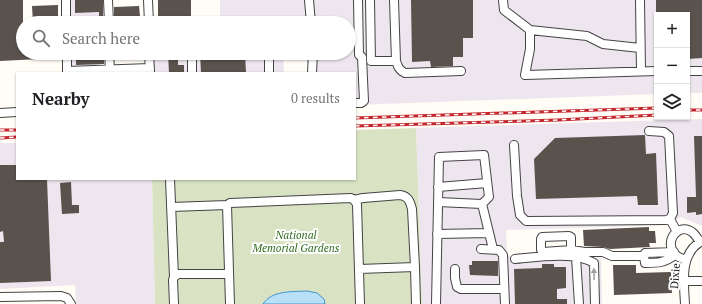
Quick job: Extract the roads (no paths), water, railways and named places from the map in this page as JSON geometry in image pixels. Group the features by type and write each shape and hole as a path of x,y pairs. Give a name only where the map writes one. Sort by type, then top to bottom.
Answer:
{"street":[{"path":"66,0 66,16"},
{"path":"108,0 108,16"},
{"path":"148,0 148,16"},
{"path":"309,0 310,16"},
{"path":"356,103 361,103 364,101 362,57 359,55 358,0"},
{"path":"370,0 371,61 396,61"},
{"path":"394,0 396,61 398,68 405,73 461,71"},
{"path":"503,0 504,10 530,30 587,36 603,44 640,48"},
{"path":"640,0 641,71"},
{"path":"530,30 530,49 525,75 654,71"},
{"path":"67,60 67,72 110,70 150,71 149,60"},
{"path":"109,60 110,70"},
{"path":"192,60 192,72"},
{"path":"269,60 269,72"},
{"path":"312,72 313,60"},
{"path":"690,70 702,71"},
{"path":"0,113 16,112"},
{"path":"514,144 517,196 520,215 526,221 666,220 670,218 673,213 669,136 664,132 649,131"},
{"path":"436,304 437,234 439,157 484,155 489,197 482,204 438,202"},
{"path":"170,180 174,304"},
{"path":"438,187 487,183"},
{"path":"172,207 351,198 354,200 400,195 405,196 410,201 412,209 416,304"},
{"path":"354,200 357,204 360,304"},
{"path":"482,204 493,249"},
{"path":"227,205 230,304"},
{"path":"670,218 677,232"},
{"path":"686,260 675,253 671,247 671,239 674,233 683,229 692,231 700,238"},
{"path":"437,234 489,233"},
{"name":"Dixie","path":"684,304 686,260 700,238"},
{"path":"482,249 499,250 503,255 505,304"},
{"path":"571,250 603,252 612,256 675,253"},
{"path":"576,257 578,304"},
{"path":"516,259 576,257 594,263 595,304"},
{"path":"359,269 415,267"},
{"path":"455,269 457,287 461,289 504,289"},
{"path":"174,277 178,274 229,274"},
{"path":"684,281 702,281"},
{"path":"0,297 14,300 61,296 67,298 71,304"}],"water":[{"path":"307,291 317,293 324,299 325,304 263,304 267,299 277,294"}],"railway":[{"path":"356,118 654,108"},
{"path":"690,110 702,110"},
{"path":"356,126 558,120 654,115"},
{"path":"0,130 16,130"},
{"path":"0,138 16,137"}],"park label":[{"name":"National Memorial Gardens","path":"296,241"}]}
